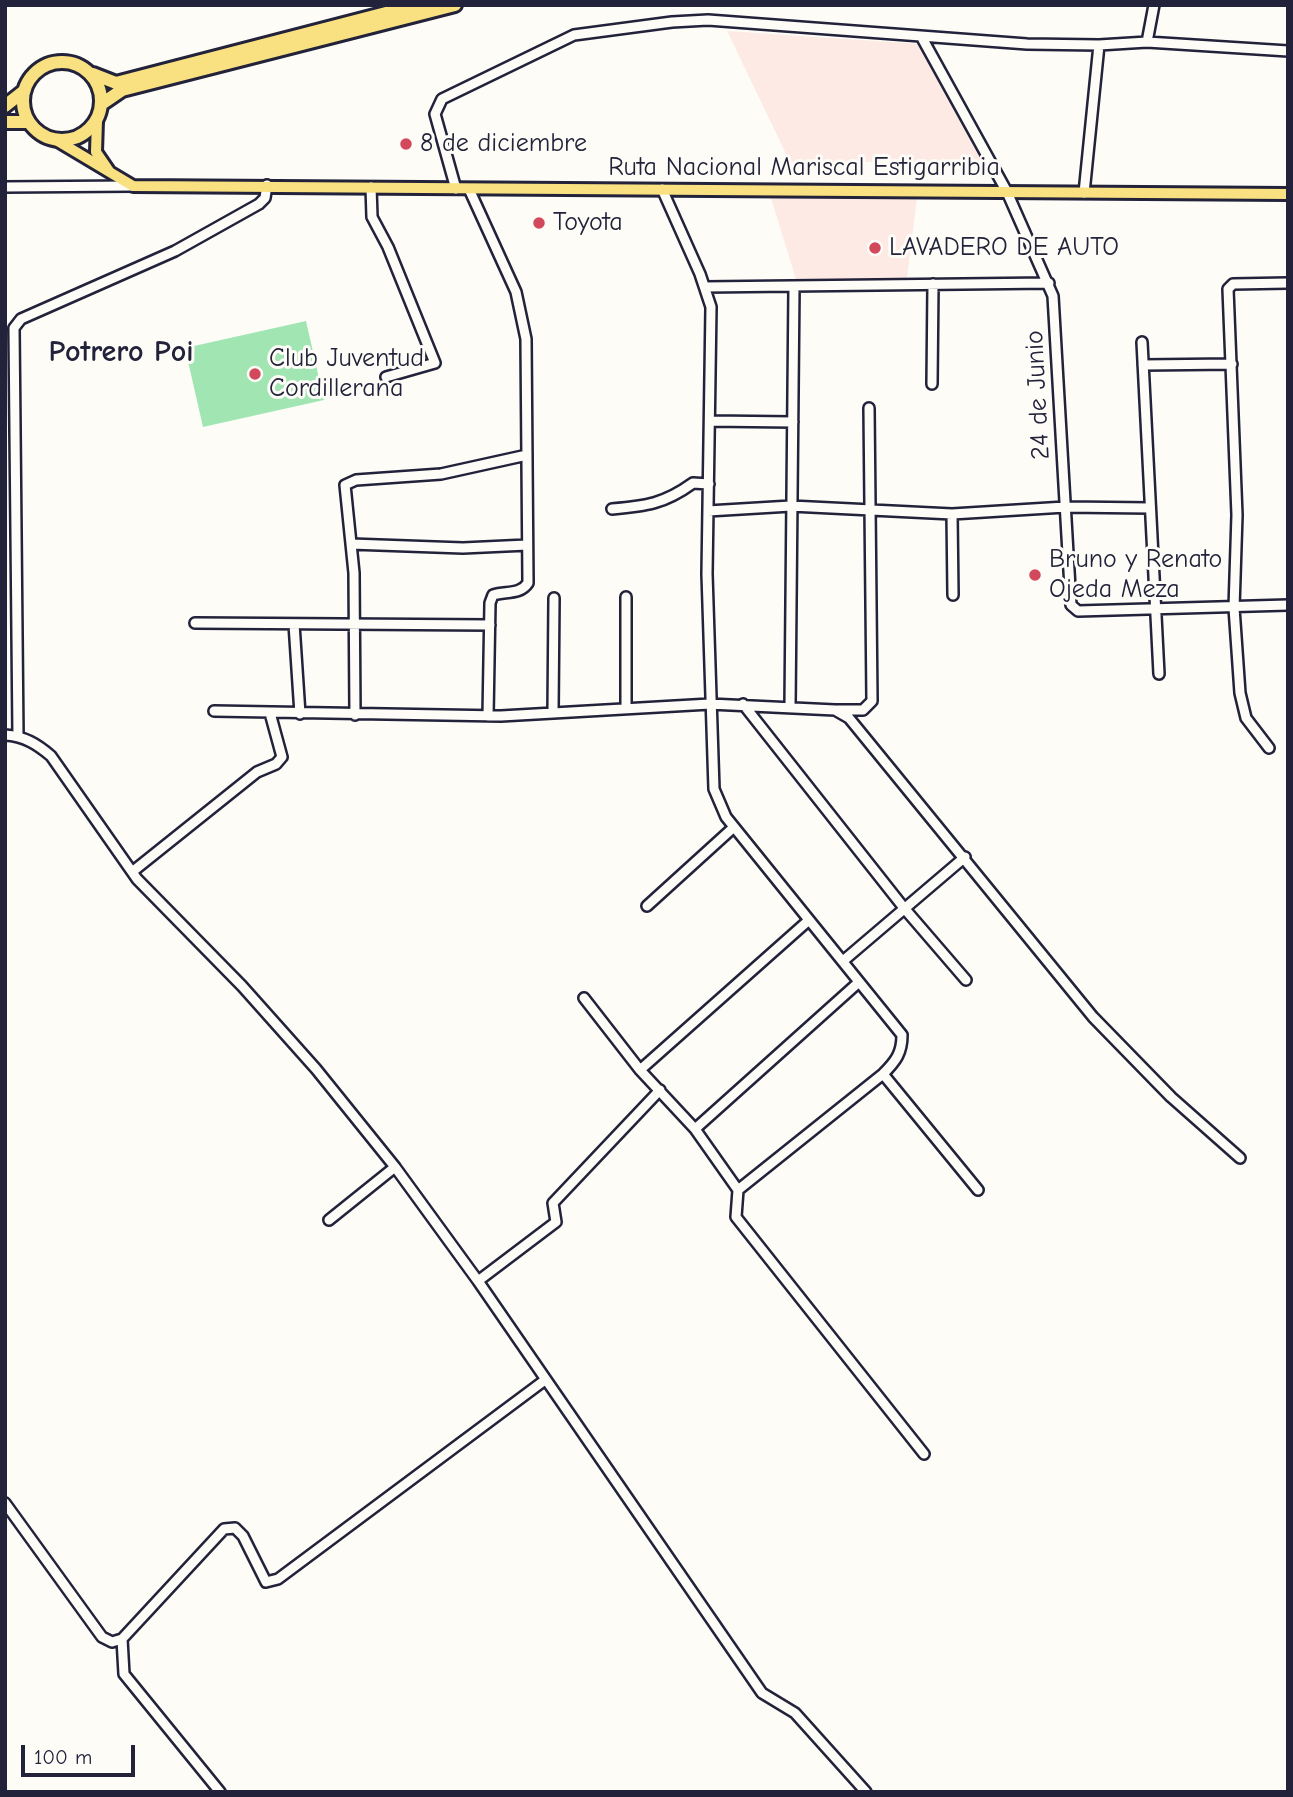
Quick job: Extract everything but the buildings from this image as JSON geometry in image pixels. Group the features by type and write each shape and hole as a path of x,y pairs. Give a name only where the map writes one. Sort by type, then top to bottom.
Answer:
{"highway":[{"path":"93,74 103,103 97,120 87,132 72,139 56,140 36,130 29,122 24,112 24,91 29,79 50,63 76,63 93,74 116,83 417,5"},
{"path":"103,103 122,90 455,5"},
{"path":"5,106 24,91"},
{"path":"5,122 29,122"}],"main road":[{"path":"97,120 96,152 113,176"},
{"name":"Ruta Nacional Mariscal Estigarribia","path":"56,140 133,186 1288,194"}],"street":[{"path":"1147,42 1154,5"},
{"path":"456,189 435,114 437,104 456,91 573,35 636,24 708,20 1027,44 1099,45 1147,42 1288,51"},
{"name":"24 de Junio","path":"921,36 1007,191 1053,296 1071,605 1078,611 1158,610"},
{"path":"1084,193 1099,45"},
{"path":"18,736 14,328 21,318 174,251 258,204 265,198 267,185"},
{"path":"5,187 133,186"},
{"path":"371,187 372,217 388,247 436,363 386,377"},
{"path":"469,189 518,304 526,339 528,583 524,589 516,592 494,595 490,625 488,716"},
{"path":"662,189 705,287 711,307 708,511 710,704 714,789 734,827 902,1035 902,1049 897,1059 883,1073 738,1190"},
{"path":"705,287 1049,283"},
{"path":"932,384 933,284"},
{"path":"1269,748 1242,710 1234,608 1237,515 1228,288 1233,284 1288,284"},
{"path":"790,707 794,286"},
{"path":"1142,342 1158,610 1159,674"},
{"path":"1143,365 1232,364"},
{"path":"214,712 488,716 710,704 863,710 872,701 869,408"},
{"path":"710,421 793,422"},
{"path":"355,715 351,544 345,485 356,480 442,474 527,455"},
{"path":"611,509 653,506 660,499 684,491 693,483 709,484"},
{"path":"708,511 792,506 952,514 1065,508 1150,508"},
{"path":"952,514 953,594"},
{"path":"351,544 463,548 527,545"},
{"path":"626,597 626,708"},
{"path":"553,712 554,598"},
{"path":"1158,610 1288,605"},
{"path":"195,623 490,625"},
{"path":"294,624 300,714"},
{"path":"743,704 904,908 967,980"},
{"path":"835,710 849,718 1121,1048 1240,1158"},
{"path":"132,872 257,772 276,764 282,751 270,713"},
{"path":"5,735 18,736 40,746 51,756 132,872 252,996 316,1069 395,1167 478,1281 762,1693 795,1713 866,1792"},
{"path":"646,906 734,827"},
{"path":"842,961 965,858"},
{"path":"640,1070 809,920"},
{"path":"695,1129 859,982"},
{"path":"584,998 640,1070 695,1129 738,1190 736,1217 924,1454"},
{"path":"883,1073 978,1190"},
{"path":"478,1281 556,1222 553,1203 660,1090"},
{"path":"329,1220 395,1167"},
{"path":"5,1503 102,1637 112,1642 122,1639 225,1529 235,1528 243,1536 266,1582 278,1579 545,1380"},
{"path":"122,1639 124,1674 220,1792"}],"shaded area":[{"path":"727,31 920,44 983,162 790,162"},
{"path":"770,195 917,197 907,278 796,279"}],"green space":[{"name":"Club Juventud Cordillerana","path":"306,321 324,400 203,427 185,348"}],"place":[{"name":"8 de diciembre","path":"406,144"},
{"name":"Toyota","path":"539,223"},
{"name":"LAVADERO DE AUTO","path":"875,248"},
{"name":"Club Juventud Cordillerana","path":"255,374"},
{"name":"Bruno y Renato Ojeda Meza","path":"1035,575"}],"district":[{"name":"Potrero Poi","path":"121,353"}]}
